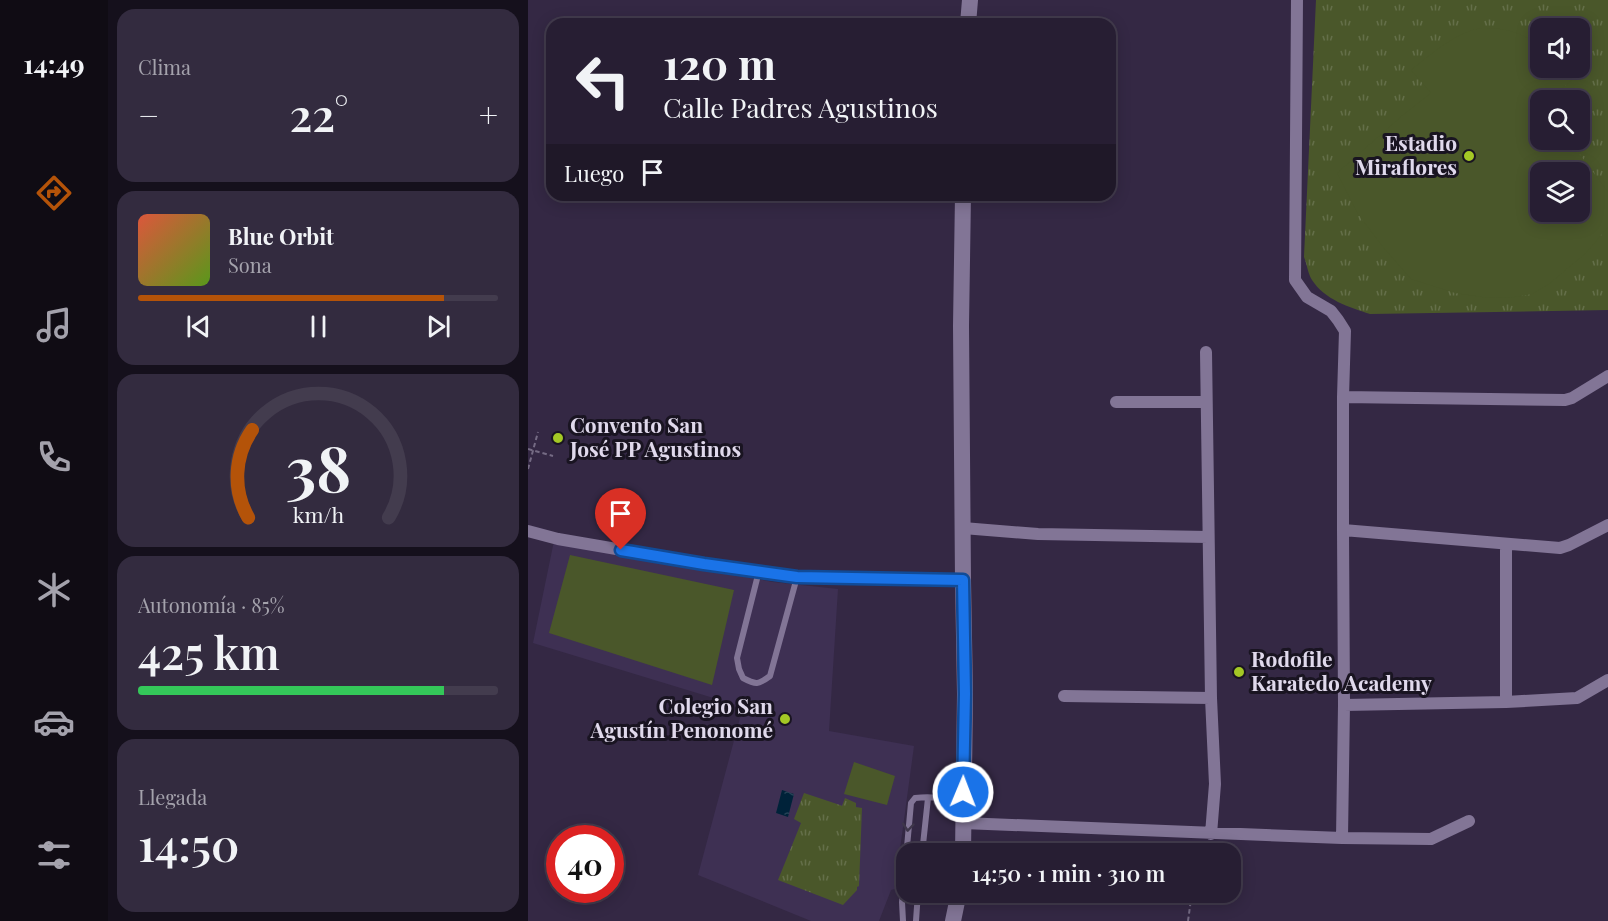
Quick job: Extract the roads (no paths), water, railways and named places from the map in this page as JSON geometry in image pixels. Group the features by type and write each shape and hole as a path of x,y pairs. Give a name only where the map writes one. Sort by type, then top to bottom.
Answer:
{"street":[{"path":"968,18 970,0"},
{"path":"1297,0 1295,280 1306,297 1330,311 1345,331 1342,838"},
{"path":"963,201 961,326 965,694 963,843"},
{"path":"1206,352 1211,698 1215,784 1211,834"},
{"path":"1343,397 1565,400 1608,376"},
{"path":"1116,402 1206,402"},
{"path":"1343,530 1565,547 1608,525"},
{"path":"963,528 1038,534 1208,537"},
{"path":"528,531 570,541 704,564 797,577 963,580"},
{"path":"1506,544 1506,702"},
{"path":"1344,705 1506,702 1577,698 1608,680"},
{"path":"1064,696 1211,698"},
{"path":"963,823 1211,834 1431,839 1469,821"},
{"path":"953,921 957,903"}],"lane":[{"path":"759,571 737,658 743,678 754,684 770,676 797,577"},
{"path":"903,921 902,902 911,803 915,798 928,798 949,800 963,806"},
{"path":"923,843 928,798"},
{"path":"916,921 917,903"}],"water":[{"path":"782,790 794,794 788,817 776,813"}],"place":[{"name":"Estadio Miraflores","path":"1469,156"},
{"name":"Convento San José PP Agustinos","path":"558,438"},
{"name":"Rodofile Karatedo Academy","path":"1239,672"},
{"name":"Colegio San Agustín Penonomé","path":"785,719"}]}
